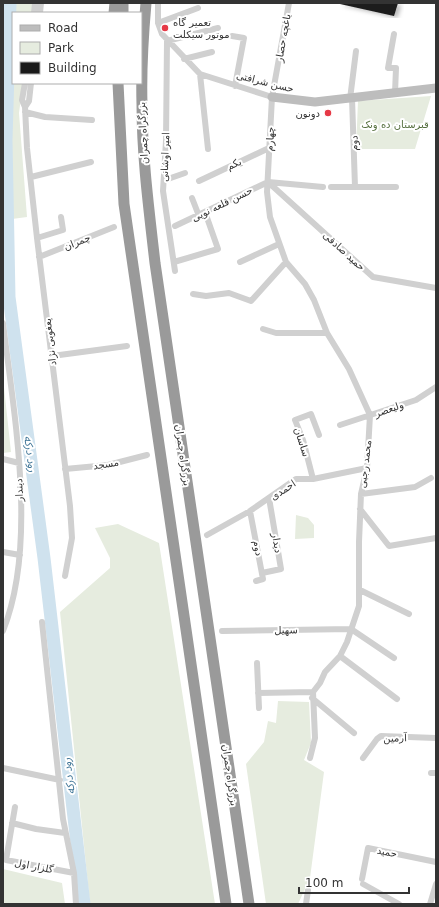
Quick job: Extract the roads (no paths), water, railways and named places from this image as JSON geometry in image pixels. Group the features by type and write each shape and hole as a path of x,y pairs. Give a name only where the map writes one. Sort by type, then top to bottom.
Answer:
{"highway":[{"name":"بزرگراه چمران","path":"146,3 142,62 142,106 146,178 154,255 249,904"},
{"path":"118,84 124,204 226,904"}],"street":[{"name":"حسن شرافتی","path":"158,3 158,23 162,34 167,41 200,74 235,86 272,97 315,102 436,88"},
{"name":"باغچه حصار","path":"272,97 289,3"},
{"path":"158,23 198,8"},
{"path":"167,41 218,28"},
{"path":"394,34 388,68 396,68 395,93"},
{"path":"232,36 244,38 235,86"},
{"name":"امیر اوشانی","path":"167,41 165,180 163,191 175,271"},
{"name":"دوم","path":"355,187 351,99 356,50"},
{"path":"184,59 212,52"},
{"path":"200,74 208,149"},
{"name":"یعغوبی نژاد","path":"25,84 22,100 25,109 39,257 70,506 72,538 65,576"},
{"path":"31,84 29,101 25,109 45,116 92,120"},
{"name":"چهارم","path":"268,182 272,97"},
{"name":"یکم","path":"199,181 269,148"},
{"path":"31,177 91,162"},
{"path":"165,180 185,173"},
{"path":"268,182 324,187"},
{"name":"حسن قلعه نویی","path":"175,226 199,216 268,182"},
{"name":"محمد رجبی","path":"268,182 267,192 270,217 286,262 305,284 314,300 327,333 352,375 370,415 367,468 361,494 360,510 359,606 340,656 325,672 313,695"},
{"name":"حمید صادقی","path":"268,182 373,277 436,288"},
{"path":"331,187 396,187"},
{"path":"192,198 199,216"},
{"path":"174,262 218,249 206,212"},
{"path":"37,238 63,230 61,217"},
{"name":"چمران","path":"39,257 114,226"},
{"path":"240,262 279,244"},
{"path":"193,294 206,296 229,293 251,301 286,262"},
{"name":"دیندار","path":"3,324 19,463 20,556 9,615 3,631"},
{"path":"263,329 276,333 327,333"},
{"path":"52,356 127,346"},
{"name":"ولیعصر","path":"340,424 416,400 436,387"},
{"name":"ساسان","path":"313,479 303,440 295,420 311,414 319,435"},
{"name":"مسجد","path":"65,469 108,465 147,456"},
{"path":"3,459 19,463"},
{"name":"احمدی","path":"208,535 250,511 296,480 313,479 367,468"},
{"path":"361,494 415,487 431,478"},
{"name":"دیدار","path":"262,573 281,569 269,498"},
{"path":"360,510 389,546 436,538"},
{"name":"دوم","path":"250,511 262,573"},
{"path":"3,552 20,556"},
{"path":"256,581 263,579 262,573"},
{"path":"360,590 409,614"},
{"path":"42,622 65,833 74,873 76,904"},
{"path":"351,629 394,658"},
{"name":"سهیل","path":"222,631 351,629"},
{"path":"340,656 397,699"},
{"path":"257,663 259,708"},
{"path":"258,693 313,695 354,733"},
{"path":"310,758 315,738 313,695"},
{"name":"آرمین","path":"363,758 381,736 436,738"},
{"path":"3,768 60,780"},
{"name":"گلزار اول","path":"16,807 12,823 6,834 6,860 74,873"},
{"path":"12,823 36,829 65,833"},
{"name":"حمید","path":"399,904 362,881 368,848 436,862"},
{"path":"430,904 436,884"},
{"path":"306,904 308,890"}],"waterway":[{"name":"رود درکه","path":"10,3 6,140 9,297 44,558 84,904"}],"place":[{"name":"تعمیر گاه موتور سیکلت","path":"165,28"},
{"name":"دونون","path":"328,113"}],"park label":[{"name":"قبرستان ده ونک","path":"395,124"}]}
